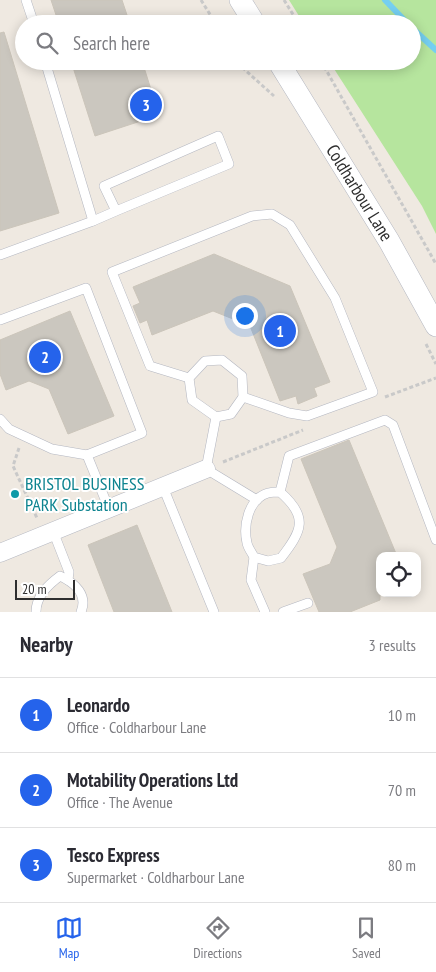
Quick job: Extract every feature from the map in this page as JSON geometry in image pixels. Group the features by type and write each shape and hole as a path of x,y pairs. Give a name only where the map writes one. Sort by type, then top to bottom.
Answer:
{"street":[{"path":"240,0 249,15"},
{"name":"Coldharbour Lane","path":"284,70 389,241 436,326"},
{"path":"0,553 206,469"}],"lane":[{"path":"26,0 31,15"},
{"path":"48,70 93,221"},
{"path":"0,256 93,221 229,164 218,136 104,186 116,211"},
{"path":"189,378 150,366 112,272 252,216 272,214 290,225 335,298 373,392 307,416 289,413 243,397"},
{"path":"0,320 86,288 142,433 87,455 52,449 9,429 0,419"},
{"path":"222,360 242,376 243,397 231,414 216,417 192,400 189,378 205,361 222,360"},
{"path":"216,417 206,469 257,500"},
{"path":"280,492 288,456 385,420 392,425 436,540"},
{"path":"87,455 109,509"},
{"path":"163,486 214,612"},
{"path":"254,557 268,561 281,558 296,539 300,523 294,504 280,492 267,493 257,500 247,515 247,544 254,557 250,580 265,612"},
{"path":"49,533 69,572 68,580"},
{"path":"36,612 36,607 44,588 60,576 79,589 84,605 81,612"},
{"path":"283,612 308,603"}],"path":[{"path":"200,0 210,15"},
{"path":"284,0 293,15"},
{"path":"327,70 436,264"},
{"path":"23,436 13,466 49,533"}],"green space":[{"path":"289,0 436,0 436,234 422,206 335,70 421,70 421,15 298,15"}],"building":[{"path":"51,0 122,0 127,15 56,15"},
{"path":"4,32 59,213 0,231 0,33"},
{"path":"74,70 145,70 159,115 95,136"},
{"path":"214,254 290,286 330,382 314,388 317,396 298,404 296,396 280,401 250,326 213,311 152,335 147,320 140,323 133,306 140,303 133,287"},
{"path":"70,311 114,416 68,434 49,389 29,381 6,390 0,374 0,340"},
{"path":"349,440 395,552 376,552 376,597 380,597 380,600 350,612 319,612 303,574 330,564 337,547 301,459"},
{"path":"137,525 172,612 114,612 88,545"}],"waterway":[{"path":"385,0 399,15"},
{"path":"421,36 436,50"}],"place":[{"name":"Tesco Express","path":"146,105"},
{"name":"Leonardo","path":"280,331"},
{"name":"Motability Operations Ltd","path":"45,357"},
{"name":"BRISTOL BUSINESS PARK Substation","path":"15,494"}]}
